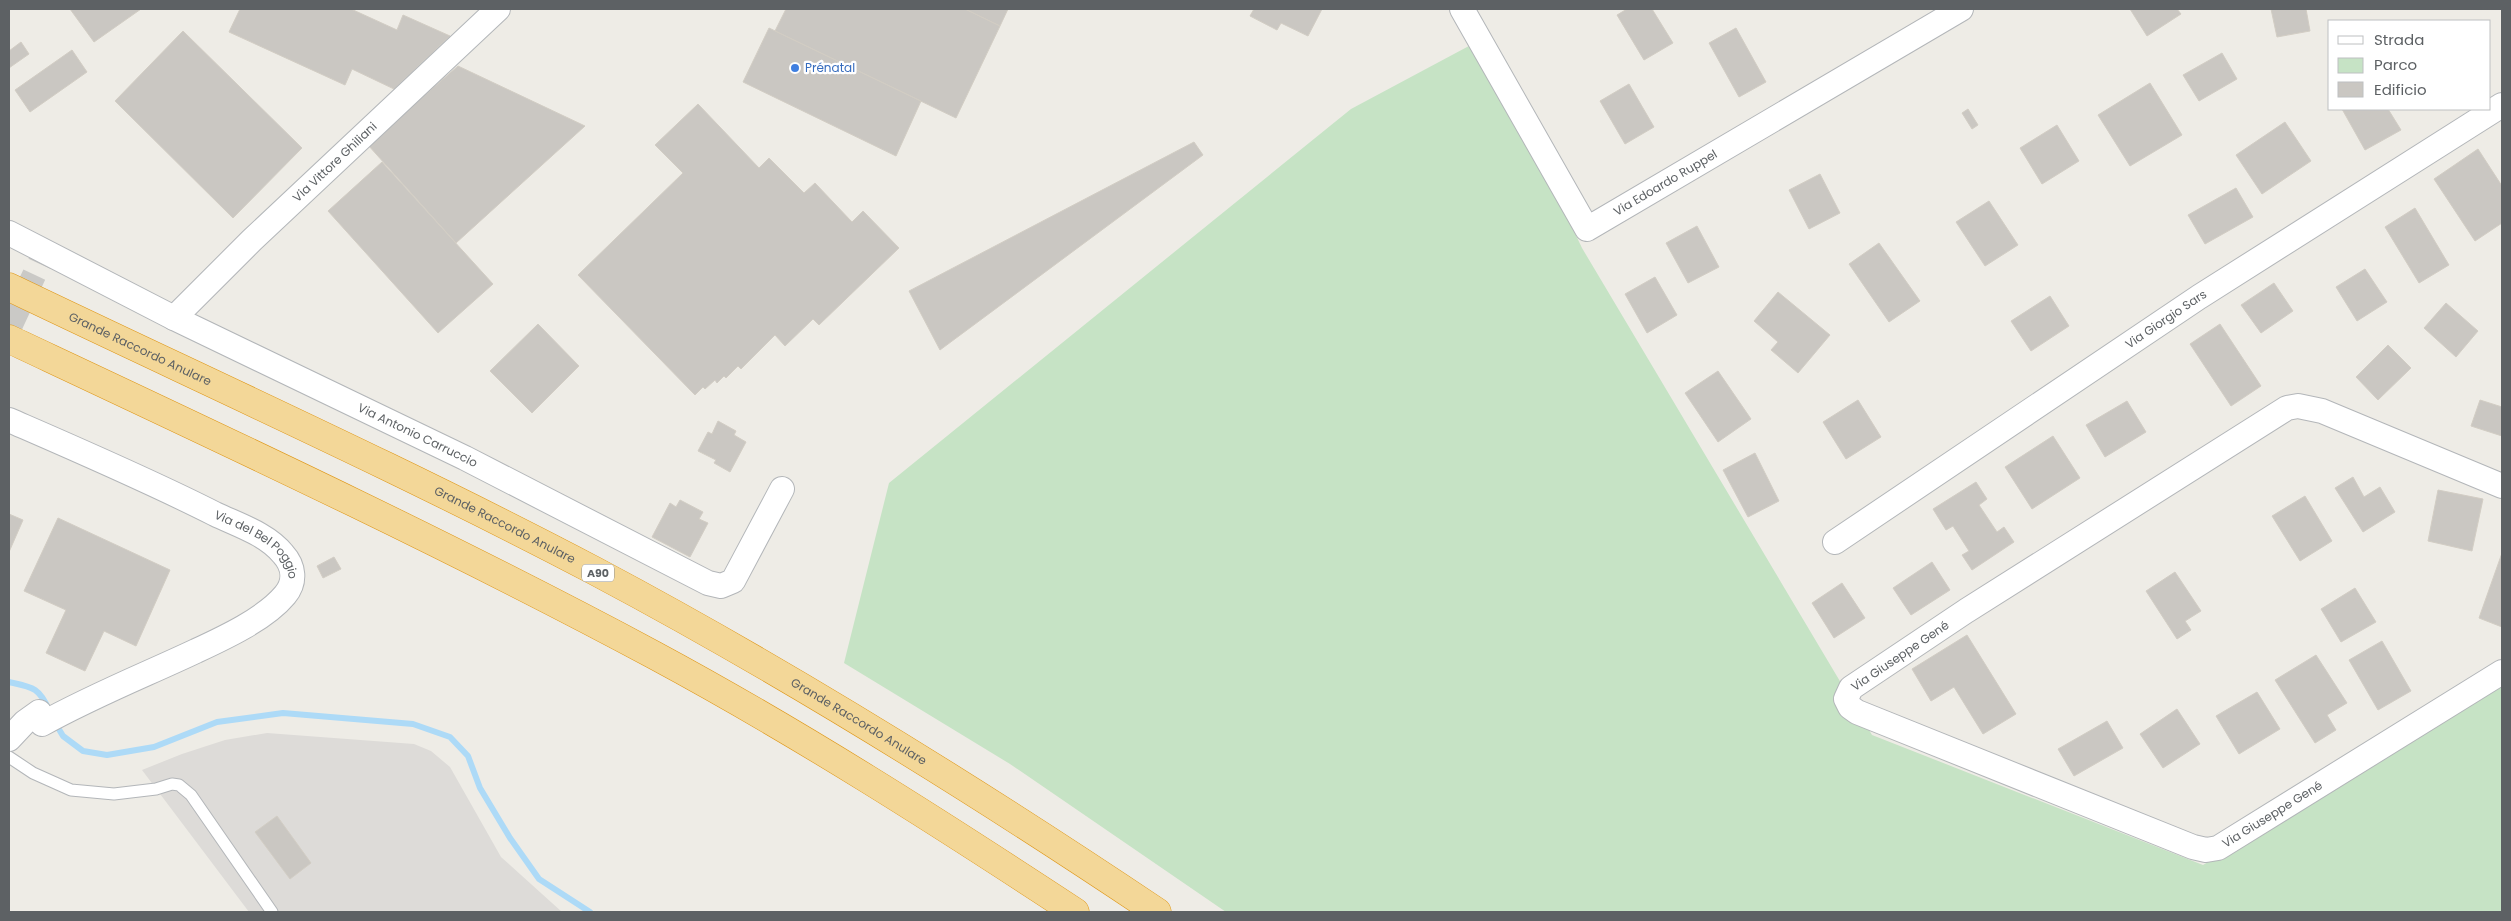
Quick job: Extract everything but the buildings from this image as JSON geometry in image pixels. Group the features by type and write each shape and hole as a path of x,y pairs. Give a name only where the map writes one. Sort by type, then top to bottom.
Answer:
{"highway":[{"name":"Grande Raccordo Anulare","path":"9,287 337,440 619,584 876,730 986,798 1157,912"},
{"path":"9,339 348,498 656,657 895,796 1075,912"}],"street":[{"name":"Via Vittore Ghiliani","path":"174,318 252,240 498,9"},
{"name":"Via Edoardo Ruppel","path":"1462,9 1587,229 1961,9"},
{"name":"Via Giorgio Sars","path":"1835,542 2199,297 2502,105"},
{"name":"Via Antonio Carruccio","path":"9,233 44,255 464,458 714,585 728,585 737,576 782,489"},
{"name":"Via Giuseppe Gené","path":"2502,486 2322,411 2298,406 2287,408 1966,611 1851,688 1846,699 1850,707 1857,712 2193,847 2213,850 2502,672"},
{"name":"Via del Bel Poggio","path":"9,420 167,490 261,536 276,547 287,559 292,567 293,577 286,593 280,600 236,632 25,728"}],"lane":[{"path":"9,757 33,773 71,790 114,794 156,789 172,784 179,785 191,795 272,912"}],"shaded area":[{"path":"267,733 414,744 431,751 450,767 501,857 562,912 249,912 142,770 225,740"}],"green space":[{"path":"1482,39 1582,248 1872,735 2203,865 2502,686 2502,912 1226,912 1010,764 844,663 889,483 1351,109"}],"waterway":[{"path":"9,682 34,689 42,697 49,710"},
{"path":"54,721 63,736 83,751 107,755 154,747 217,722 283,713 413,724 450,737 468,756 480,788 510,838 539,879 590,912"}],"tunnel":[{"path":"9,329 42,258"}],"place":[{"name":"Prénatal","path":"795,68"}]}
